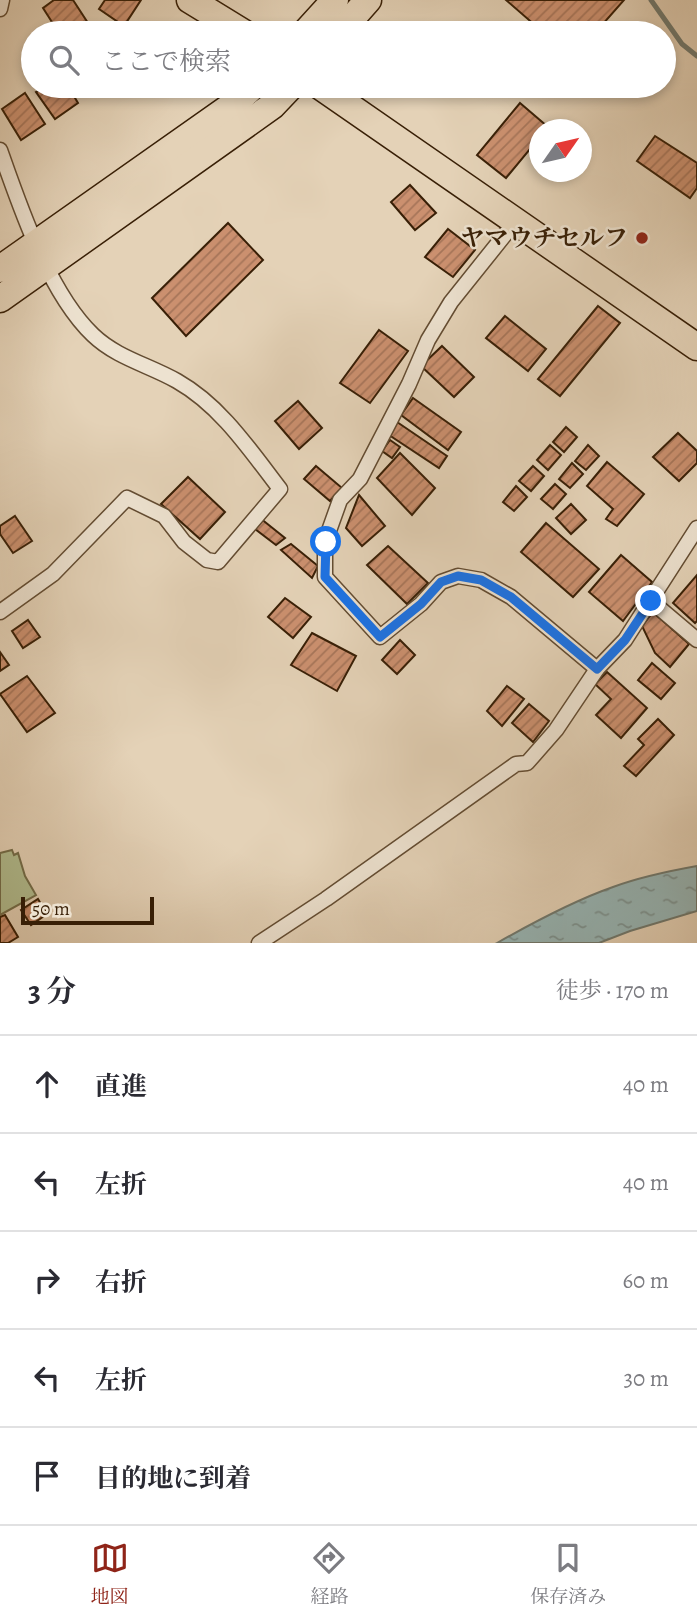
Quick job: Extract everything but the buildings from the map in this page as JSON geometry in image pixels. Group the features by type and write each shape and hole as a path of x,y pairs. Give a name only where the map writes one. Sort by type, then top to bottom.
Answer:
{"highway":[{"path":"190,0 224,21"},
{"path":"316,21 335,0"},
{"path":"350,21 368,0"},
{"path":"0,299 41,255 240,98"},
{"path":"0,270 41,255 272,106 280,98"},
{"path":"337,98 697,347"}],"street":[{"path":"0,9 2,0"},
{"path":"0,150 6,184 69,307 93,336 120,355 177,381 208,403 234,429 280,489 218,562 207,560 184,541 164,516 127,498 52,574 0,612"},
{"path":"516,222 451,302 428,340 409,384 360,479 340,500 326,542 325,577 380,637 421,604 441,582 458,576 481,580 511,597 597,669"},
{"path":"260,943 516,764 527,763 556,730 597,669 625,640 697,528"},
{"path":"651,601 697,640"}],"green space":[{"path":"12,850 14,855 18,853 25,876 36,895 0,915 0,853"}],"water":[{"path":"697,866 697,911 599,943 497,943 554,912 623,883"}],"waterway":[{"path":"651,0 666,21"},
{"path":"676,35 697,56"}],"place":[{"name":"ヤマウチセルフ","path":"642,238"}],"route":[{"path":"326,542 325,577 380,637 421,604 441,582 458,576 481,580 511,597 597,669 625,640 651,601"}]}
